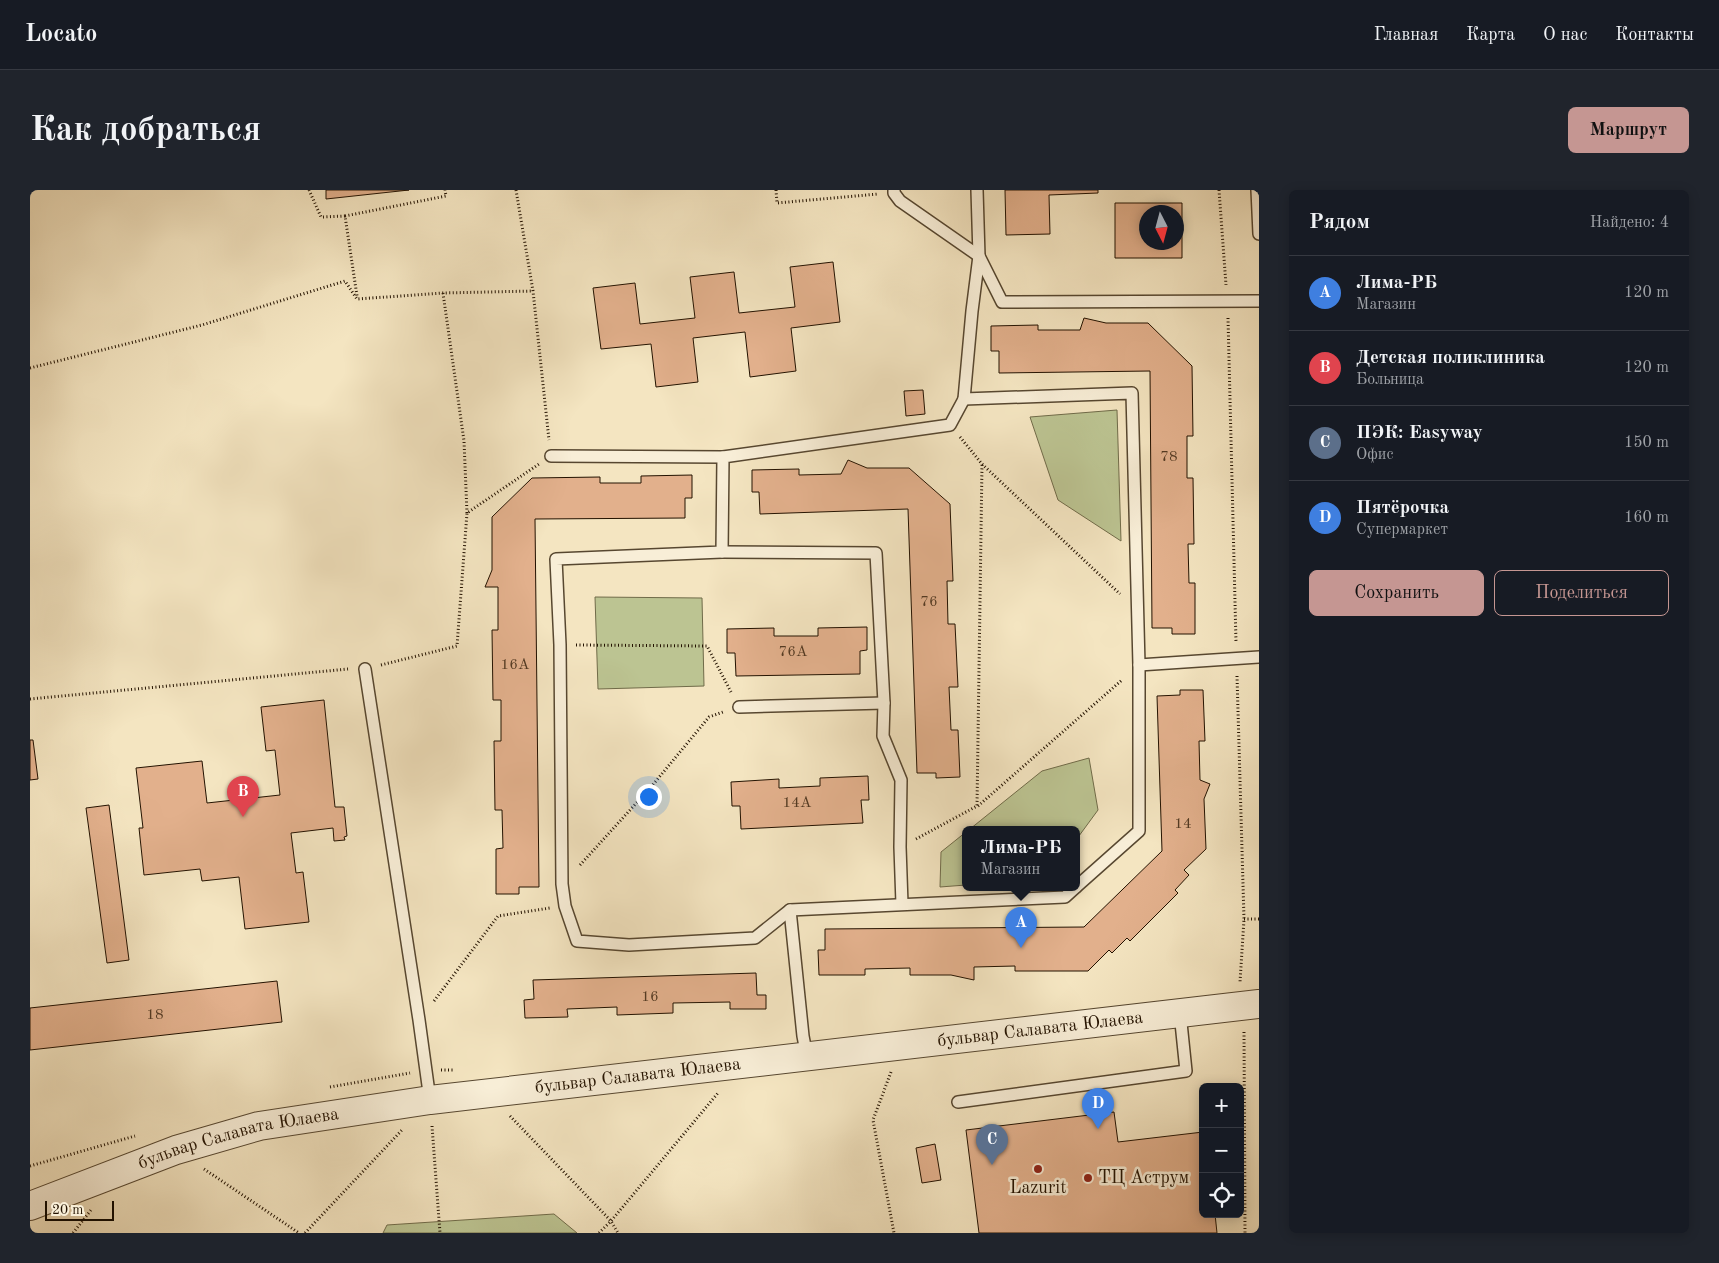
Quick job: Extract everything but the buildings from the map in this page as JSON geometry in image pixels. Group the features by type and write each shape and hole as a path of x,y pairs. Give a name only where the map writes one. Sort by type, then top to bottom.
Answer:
{"street":[{"name":"бульвар Салавата Юлаева","path":"30,1206 176,1150 259,1126 430,1100 1259,1004"}],"lane":[{"path":"551,456 723,457 950,425 964,399 979,256 977,190"},
{"path":"1258,190 1259,234"},
{"path":"894,192 900,200 979,256 1002,302 1259,301"},
{"path":"964,399 1132,393 1139,665 1139,831 1080,883"},
{"path":"722,552 723,457"},
{"path":"902,904 900,847 901,780 883,736 884,703 876,553 722,552 556,559 560,645 562,884 565,906 577,941 629,945 755,938 790,910 1065,896 1071,891"},
{"path":"1139,665 1259,657"},
{"path":"365,669 420,1020 430,1100"},
{"path":"739,707 884,703"},
{"path":"790,910 803,1036 807,1056"},
{"path":"958,1102 1186,1071 1180,1013"}],"path":[{"path":"310,190 321,217 345,216 446,196 445,190"},
{"path":"466,513 551,456 533,291 516,190"},
{"path":"776,190 777,203 894,192"},
{"path":"1218,190 1227,301 1237,659 1244,919 1240,983"},
{"path":"345,216 357,299"},
{"path":"30,368 202,325 345,281 357,299"},
{"path":"357,299 443,293 533,291"},
{"path":"30,699 365,669 457,646 466,513 464,441 443,293"},
{"path":"950,425 982,464 1137,610"},
{"path":"977,806 982,464"},
{"path":"560,645 707,646 739,707 709,717 651,787 562,884"},
{"path":"900,847 977,806 1139,665"},
{"path":"420,1020 498,916 565,906"},
{"path":"1244,919 1259,919"},
{"path":"1244,1029 1245,1233"},
{"path":"893,1066 873,1120 894,1233"},
{"path":"323,1089 427,1070 456,1070"},
{"path":"598,1233 611,1221 724,1086"},
{"path":"488,1094 611,1221 618,1233"},
{"path":"430,1100 440,1233"},
{"path":"305,1233 404,1128"},
{"path":"30,1166 144,1134"},
{"path":"176,1150 299,1233"}],"green space":[{"path":"1117,410 1121,541 1058,500 1030,417"},
{"path":"595,597 702,598 704,686 598,689"},
{"path":"1089,758 1098,810 1080,835 1080,826 974,826 1042,771"},
{"path":"962,835 962,885 940,887 941,852"},
{"path":"554,1214 577,1233 383,1233 387,1225"}],"place":[{"name":"Детская поликлиника","path":"243,817"},
{"name":"Лима-РБ","path":"1021,948"},
{"name":"Пятёрочка","path":"1098,1129"},
{"name":"ПЭК: Easyway","path":"992,1165"},
{"name":"Lazurit","path":"1038,1169"},
{"name":"ТЦ Аструм","path":"1088,1178"}]}
